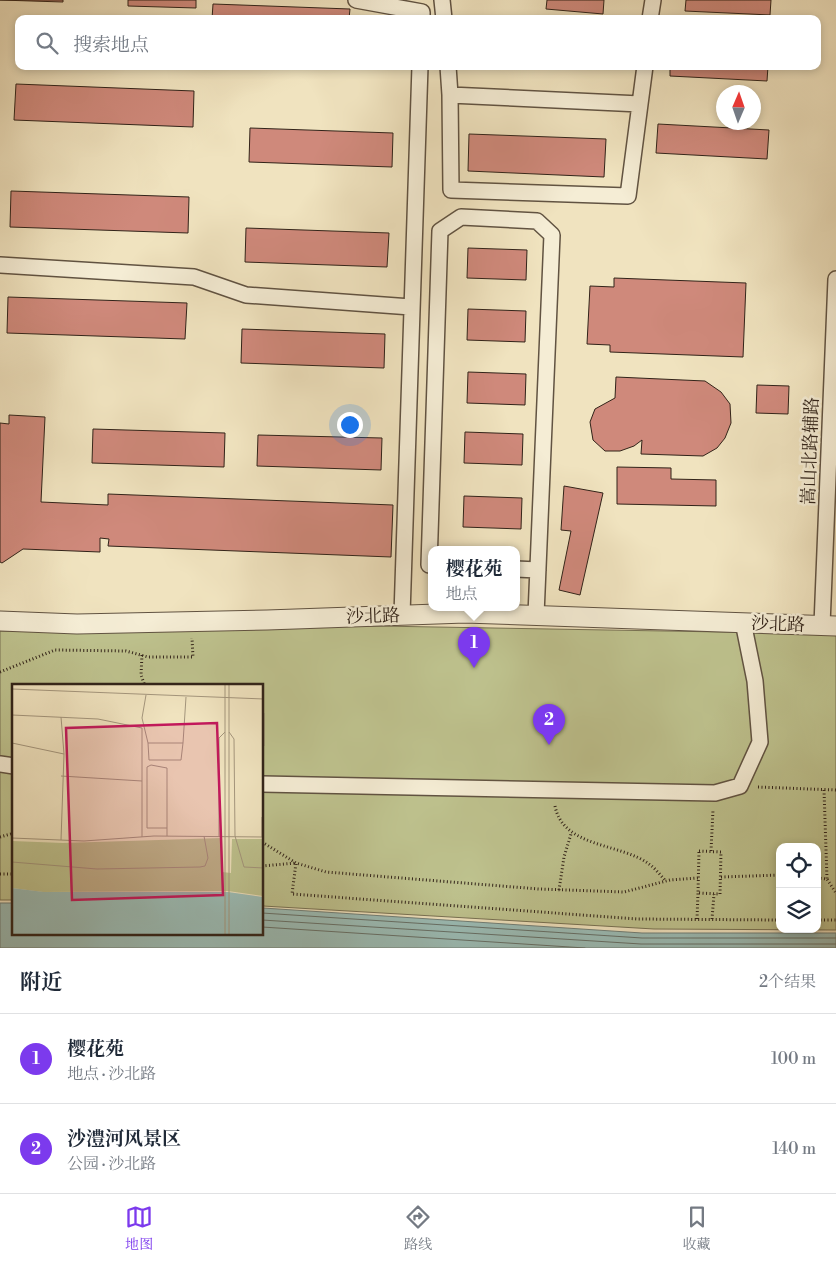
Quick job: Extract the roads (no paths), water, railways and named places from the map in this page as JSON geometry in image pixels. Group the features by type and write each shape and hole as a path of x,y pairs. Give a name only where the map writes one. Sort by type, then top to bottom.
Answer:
{"street":[{"path":"356,0 422,12 422,15"},
{"path":"442,0 444,15"},
{"path":"651,15 653,0"},
{"path":"402,615 420,70"},
{"path":"448,70 451,190 628,196 644,70"},
{"path":"450,95 640,104"},
{"path":"430,546 440,231 461,217 537,220 552,235 536,615"},
{"path":"0,265 194,277 246,295 411,307"},
{"name":"嵩山北路辅路","path":"829,626 836,279"},
{"path":"520,568 538,570"},
{"name":"沙北路","path":"0,621 77,624 192,622 465,612 829,626"},
{"path":"264,784 714,793 740,786 760,742 755,682 743,622"}],"water":[{"path":"0,903 12,903 12,936 264,936 264,908 642,933 836,933 836,948 0,948"}],"place":[{"name":"樱花苑","path":"474,668"},
{"name":"沙澧河风景区","path":"549,745"}]}
